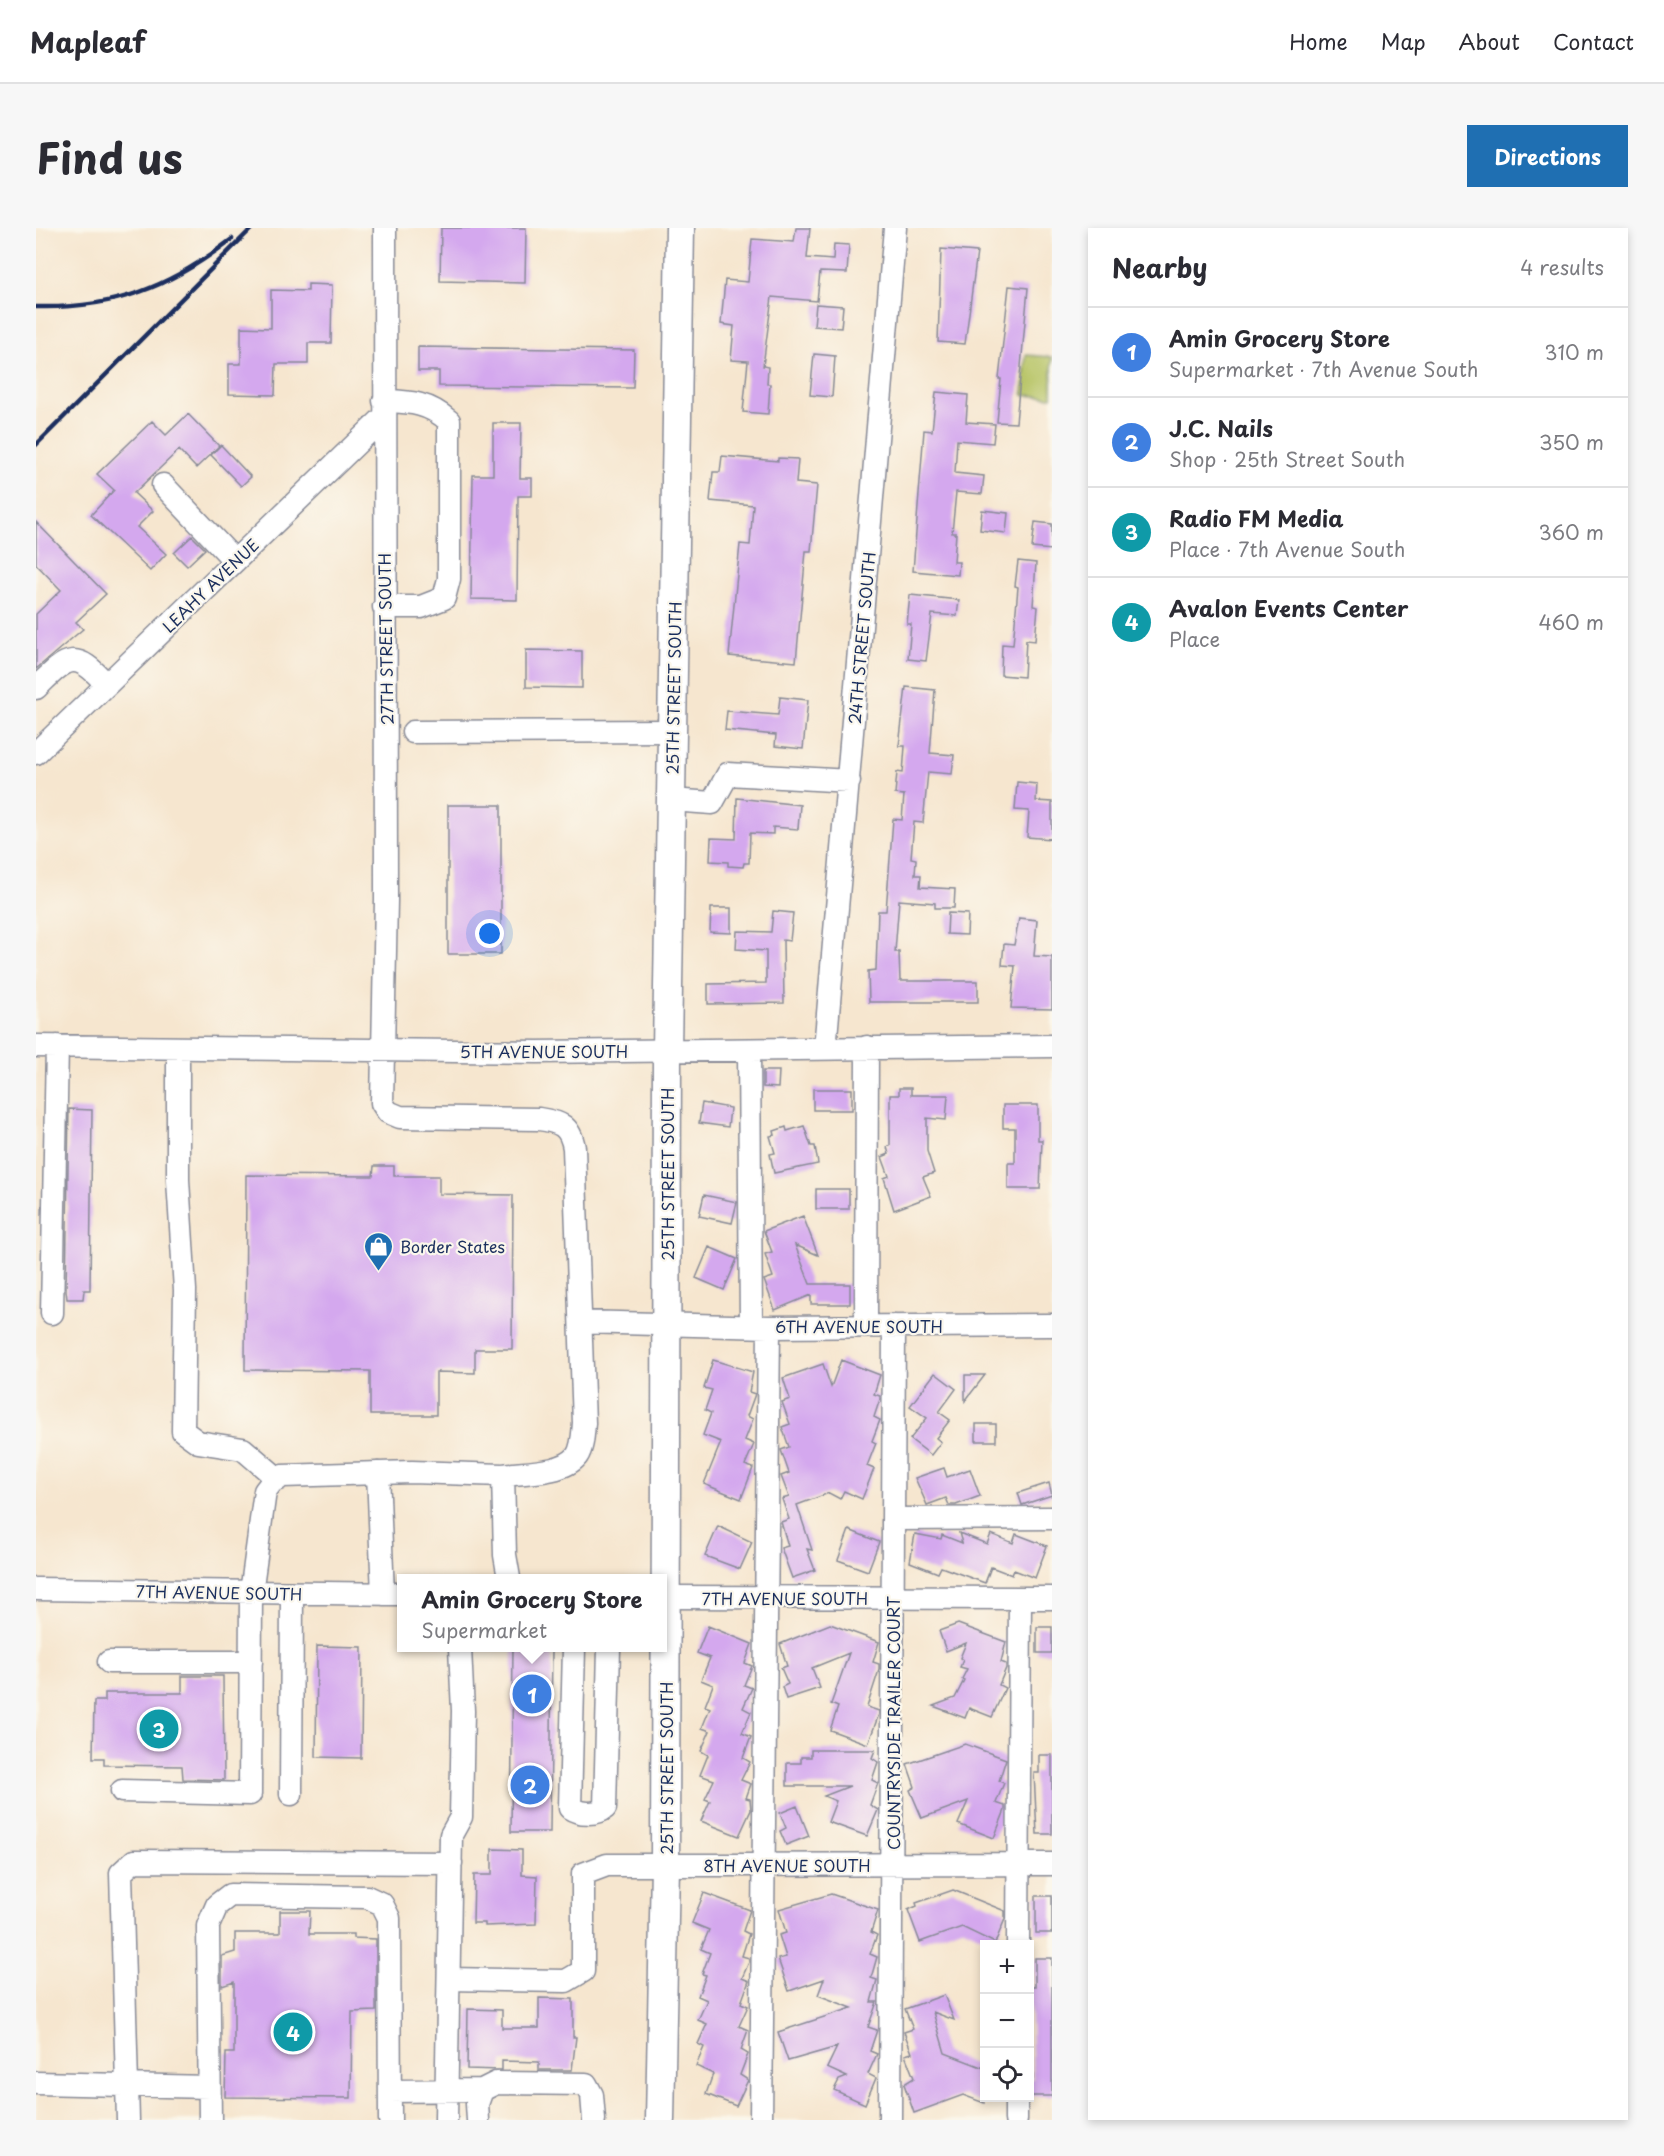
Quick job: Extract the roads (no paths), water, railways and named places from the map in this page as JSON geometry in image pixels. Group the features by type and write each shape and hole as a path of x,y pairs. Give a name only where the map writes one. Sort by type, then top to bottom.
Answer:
{"main road":[{"name":"25TH STREET SOUTH","path":"664,1574 667,1050 680,228"},
{"name":"25TH STREET SOUTH","path":"660,2120 665,1866 664,1652"}],"street":[{"name":"27TH STREET SOUTH","path":"385,228 386,900 380,1092 382,1103 393,1115 539,1119 559,1122 567,1128 572,1135 574,1148 581,1322"},
{"name":"24TH STREET SOUTH","path":"825,1048 895,228"},
{"path":"384,409 419,402 438,411 448,420 449,579 444,598 421,607 384,607"},
{"name":"LEAHY AVENUE","path":"36,753 235,561 384,409"},
{"path":"163,485 235,561"},
{"path":"36,688 65,660 77,659 91,667 106,684"},
{"path":"413,732 673,731"},
{"path":"671,801 712,803 728,774 849,781"},
{"path":"47,1046 52,1313"},
{"name":"5TH AVENUE SOUTH","path":"47,1046 383,1050 749,1050 1052,1046"},
{"path":"866,1326 867,1047"},
{"path":"178,1048 178,1180 185,1290 183,1431 198,1442 243,1449 278,1479"},
{"path":"749,1050 760,1326 766,1598 761,2120"},
{"path":"122,1791 250,1794 251,1593 261,1509 266,1491 278,1479 378,1473 503,1474 561,1466 576,1456 582,1444 584,1423 581,1322"},
{"name":"6TH AVENUE SOUTH","path":"581,1322 666,1326 1052,1325"},
{"name":"COUNTRYSIDE TRAILER COURT","path":"890,2120 894,1326"},
{"path":"378,1473 392,1594"},
{"path":"503,1474 505,1555 508,1574"},
{"path":"894,1519 1052,1518"},
{"name":"7TH AVENUE SOUTH","path":"36,1589 392,1594"},
{"path":"291,1794 292,1593"},
{"name":"7TH AVENUE SOUTH","path":"667,1597 1052,1598"},
{"path":"1017,1940 1020,1598"},
{"path":"446,2120 452,1835 461,1816 463,1711 460,1652"},
{"path":"574,1652 570,1808 583,1812 600,1812 605,1808 609,1652"},
{"path":"109,1662 251,1662"},
{"path":"128,2120 121,1873 134,1861 451,1863"},
{"name":"8TH AVENUE SOUTH","path":"449,1979 566,1981 583,1971 583,1874 607,1865 1052,1864"},
{"path":"210,2120 208,1926 218,1905 230,1895 367,1897 382,1904 389,1918 390,2120"},
{"path":"390,2091 482,2090 496,2083 586,2084 592,2095 594,2120"},
{"path":"36,2084 209,2087"},
{"path":"478,2120 477,2104 482,2090"},
{"path":"1016,2102 1016,2120"}],"railway":[{"path":"36,445 252,228"},
{"path":"36,307 91,304 140,292 186,270 232,239"}],"place":[{"name":"Border States","path":"379,1272"},
{"name":"Amin Grocery Store","path":"532,1694"},
{"name":"Radio FM Media","path":"159,1729"},
{"name":"J.C. Nails","path":"530,1785"},
{"name":"Avalon Events Center","path":"293,2032"}]}
